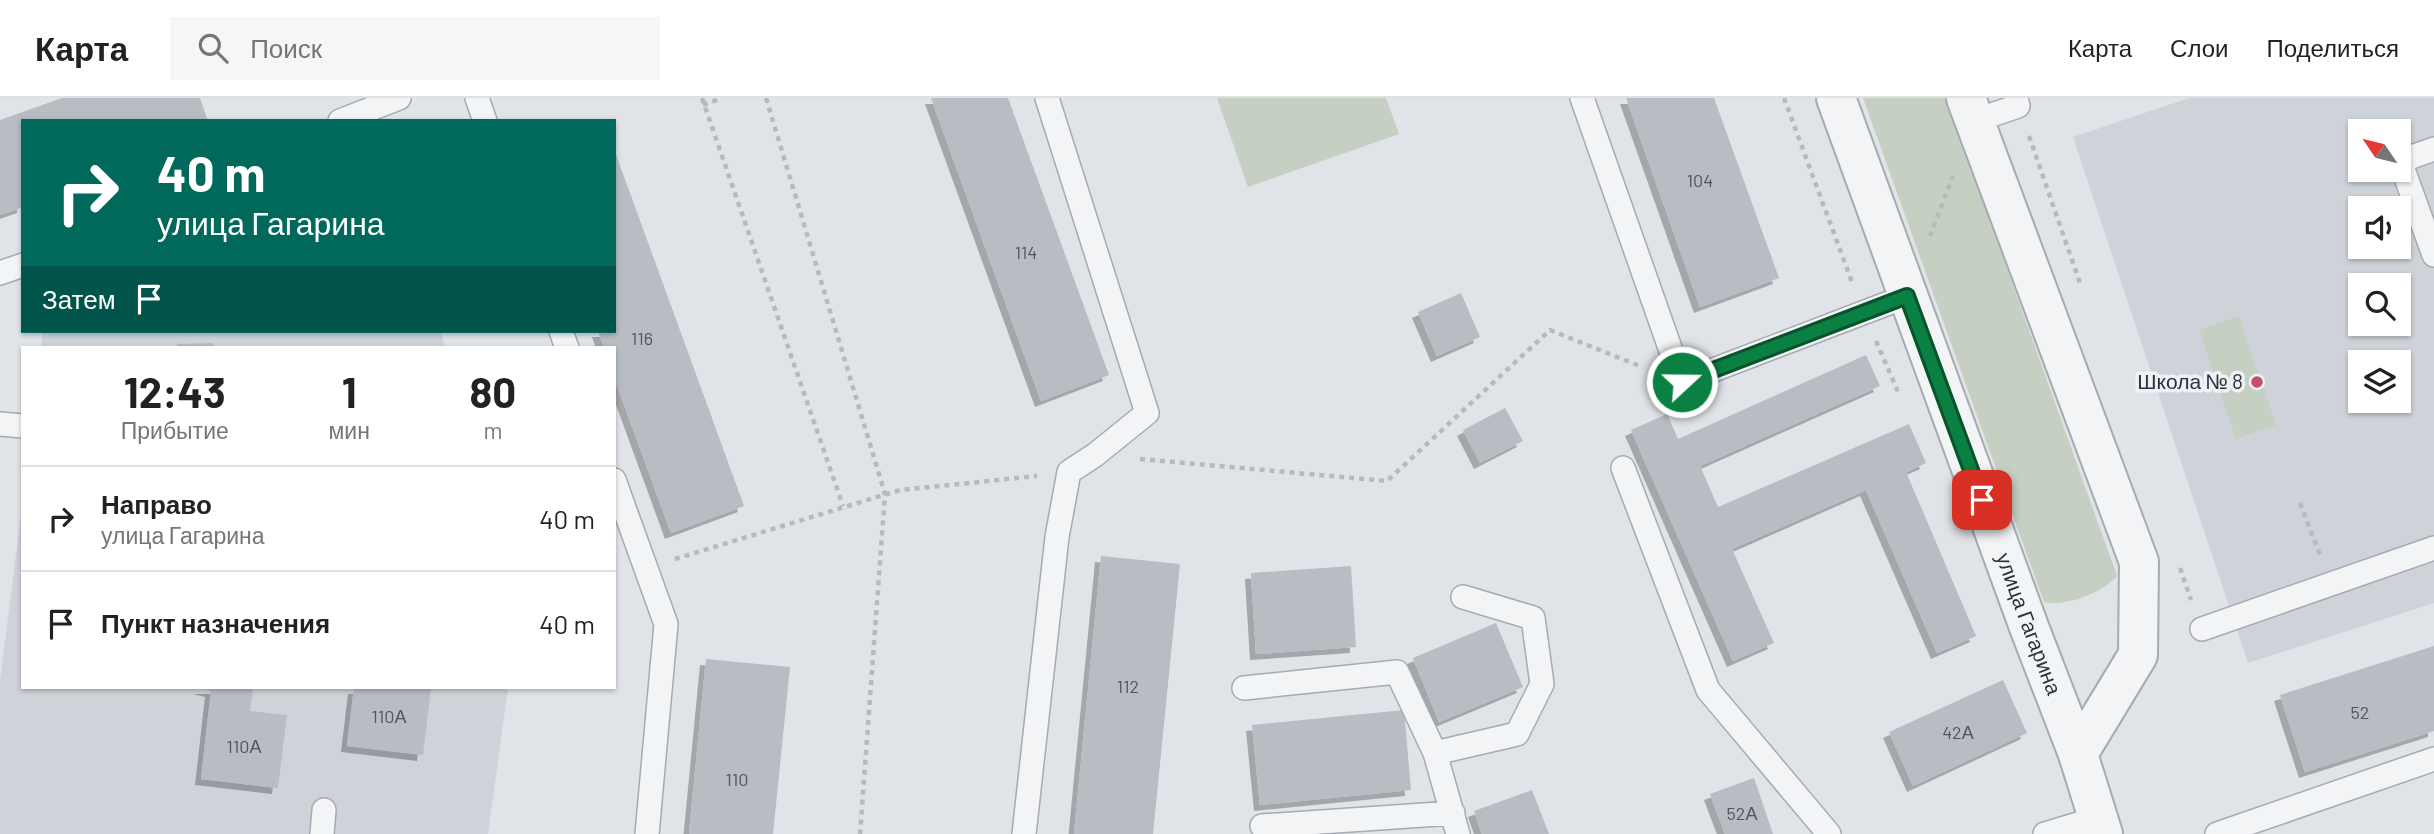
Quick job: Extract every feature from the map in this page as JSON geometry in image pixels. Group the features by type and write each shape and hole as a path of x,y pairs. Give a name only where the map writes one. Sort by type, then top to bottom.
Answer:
{"street":[{"name":"улица Гагарина","path":"1836,98 2078,754 2100,826"},
{"path":"1970,110 2139,562 2138,655 2078,754"}],"lane":[{"path":"345,119 399,98"},
{"path":"477,98 484,119"},
{"path":"1024,834 1057,537 1069,472 1147,413 1047,98"},
{"path":"1582,98 1682,382 1907,296"},
{"path":"1970,110 2018,106 2015,98"},
{"path":"2434,149 2400,161 2434,256"},
{"path":"0,273 21,266"},
{"path":"0,424 21,426"},
{"path":"1623,468 1708,690 1829,834"},
{"path":"616,486 666,624 647,834"},
{"path":"2202,629 2434,548"},
{"path":"1435,753 1517,734 1542,684 1533,618 1463,597"},
{"path":"1244,688 1397,672 1435,753 1455,823 1262,826"},
{"path":"2217,834 2434,759"},
{"path":"322,834 324,810"},
{"path":"2045,834 2100,826"}],"path":[{"path":"702,98 843,506"},
{"path":"703,105 722,98"},
{"path":"766,98 885,494 860,834"},
{"path":"1907,296 1970,110"},
{"path":"1095,454 1387,481 1550,330 1682,382"},
{"path":"646,569 900,490 1069,472"},
{"path":"2300,503 2331,584"}],"shaded area":[{"name":"Школа № 8","path":"2189,98 2434,98 2434,603 2248,663 2073,137"},
{"path":"43,333 441,333 445,346 41,346"},
{"path":"21,514 21,689 508,689 488,834 0,834 0,682"}],"green space":[{"path":"1217,98 1386,98 1399,134 1248,187"},
{"path":"1863,98 1946,98 2117,576 2093,593 2073,600 2044,602"},
{"path":"2239,316 2276,425 2236,439 2199,330"}],"building":[{"path":"62,98 200,98 207,119 21,119 21,208 0,215 0,120"},
{"path":"931,98 1008,98 1109,375 1041,401"},
{"path":"1626,98 1714,98 1779,278 1700,307"},
{"path":"616,154 744,506 671,533 616,382 616,346 603,346 599,333 616,333"},
{"path":"1461,293 1480,337 1437,356 1418,312"},
{"path":"213,343 213,346 177,346"},
{"path":"1866,355 1880,386 1700,466 1718,507 1909,424 1926,463 1906,472 1976,636 1937,653 1866,490 1732,549 1774,643 1733,661 1631,430 1667,414 1678,439"},
{"path":"1505,408 1523,441 1480,463 1463,430"},
{"path":"1101,556 1180,564 1153,834 1074,834"},
{"path":"1351,566 1356,647 1256,654 1251,573"},
{"path":"1496,623 1523,687 1439,722 1413,658"},
{"path":"2434,646 2434,731 2305,772 2280,695"},
{"path":"706,659 790,667 773,834 689,834"},
{"path":"2003,680 2027,733 1913,786 1889,732"},
{"path":"203,689 253,689 250,711 287,715 278,788 201,779 211,691"},
{"path":"354,689 431,689 423,755 347,746"},
{"path":"1404,710 1411,790 1260,805 1252,725"},
{"path":"1754,778 1773,834 1725,834 1710,794"},
{"path":"1532,790 1549,834 1482,834 1474,811"}],"place":[{"name":"Школа № 8","path":"2257,382"}],"route":[{"path":"1682,382 1907,296 1982,500"}]}
